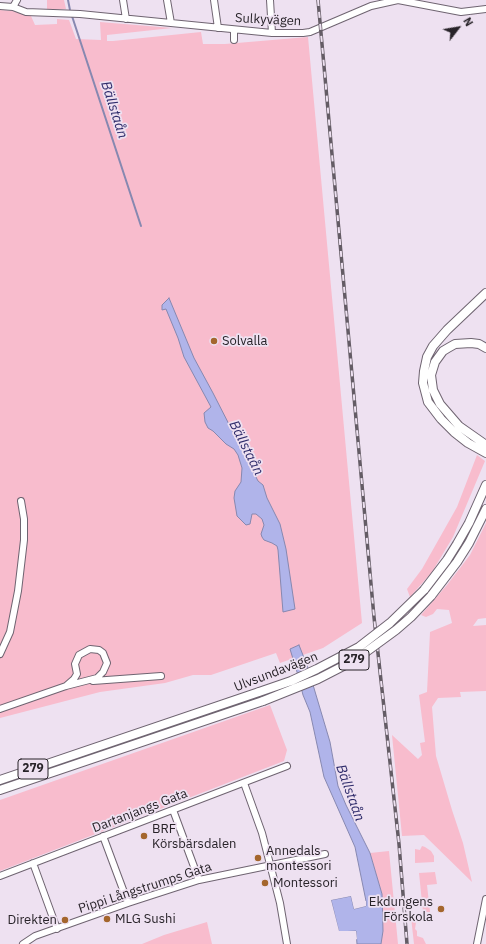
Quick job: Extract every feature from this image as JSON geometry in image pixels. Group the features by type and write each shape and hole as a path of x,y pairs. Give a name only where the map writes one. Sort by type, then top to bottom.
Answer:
{"main road":[{"path":"486,293 447,330 433,346 427,358 423,383 428,402 441,419 468,443 486,453"},
{"path":"486,348 479,344 456,344 443,351 435,362 431,375 433,390 440,404 459,426 486,445"},
{"name":"Ulvsundavägen","path":"0,780 291,681 340,658 358,647 390,623 424,590 458,544 486,485"},
{"name":"Ulvsundavägen","path":"0,790 263,701 318,679 355,660 396,630 431,596 444,580 469,543 486,509"}],"street":[{"path":"13,7 17,0"},
{"path":"123,0 126,19"},
{"path":"167,0 171,23"},
{"path":"214,0 218,28"},
{"path":"270,0 272,33"},
{"name":"Sulkyvägen","path":"0,6 13,7 26,12 80,14 234,30 303,34 371,6 398,0 461,12 486,9"},
{"path":"234,30 234,40"},
{"path":"0,654 10,632 18,590 24,540 24,519 21,501"},
{"path":"0,709 66,686 96,678 104,672 107,663 103,653 94,649 86,650 78,655 75,664 77,674 66,686"},
{"path":"88,681 161,676"},
{"name":"Dartanjangs Gata","path":"0,876 287,766"},
{"path":"244,783 262,833 280,903 287,944"},
{"path":"173,810 199,880"},
{"path":"102,836 128,903"},
{"name":"Pippi Långstrumps Gata","path":"23,944 35,936 57,928 199,880 325,854"},
{"path":"33,863 57,928"},
{"path":"477,944 486,899"}],"shaded area":[{"path":"47,0 64,0 66,9 47,10"},
{"name":"Solvalla","path":"0,10 12,11 31,16 35,25 57,24 57,19 69,20 76,39 101,40 100,22 172,28 107,35 107,41 201,32 203,44 225,44 308,37 362,623 323,648 280,663 276,653 211,675 193,675 165,683 100,692 0,718"},
{"path":"477,455 485,461 453,537 432,572 410,597 407,589 422,569 457,507"},
{"path":"486,523 486,618 478,619 473,626 486,625 486,691 460,692 461,697 438,698 432,707 436,756 463,843 472,882 424,835 402,836 392,735 418,759 422,755 420,743 425,742 419,695 427,692 430,632 452,623 449,610 437,609 433,614 426,617 421,615 470,555"},
{"path":"270,705 287,750 284,761 0,871 0,800"},
{"path":"422,846 431,851 434,856 434,862 415,863 415,849 420,850"},
{"path":"389,851 398,944 381,944 383,931 382,894 370,853"},
{"path":"435,872 437,884 427,885 430,912 423,912 419,873"},
{"path":"411,917 416,922 415,929 417,931 417,936 423,938 426,944 414,944"},
{"path":"207,922 212,944 142,944 164,935"}],"water":[{"path":"169,298 194,358 258,481 263,485 267,498 280,524 286,549 295,609 283,612 278,550 277,546 264,540 262,537 261,534 264,525 262,519 256,514 252,514 250,524 246,525 237,516 234,498 235,491 241,482 242,468 238,455 234,449 208,428 205,422 204,413 211,407 184,357 166,309 162,310 162,305"},
{"path":"299,645 308,668 330,742 338,786 370,853 382,894 383,931 381,944 357,944 356,931 339,932 331,900 351,896 354,909 366,906 366,901 355,847 324,777 310,712 303,695 290,649"}],"pier":[{"path":"351,894 353,895 355,907 364,905 364,901 366,901 366,906 354,909 351,896 331,900 339,931 356,931 357,939 355,940 354,933 337,933 329,900 329,898"}],"waterway":[{"name":"Bällstaån","path":"68,0 141,226"}],"railway":[{"path":"318,0 374,617 399,844 407,944"}],"place":[{"name":"Solvalla","path":"214,341"},
{"name":"BRF Körsbärsdalen","path":"144,836"},
{"name":"Annedals montessori","path":"258,858"},
{"name":"Montessori","path":"265,883"},
{"name":"Ekdungens Förskola","path":"441,909"},
{"name":"MLG Sushi","path":"107,919"},
{"name":"Direkten","path":"65,920"}]}
